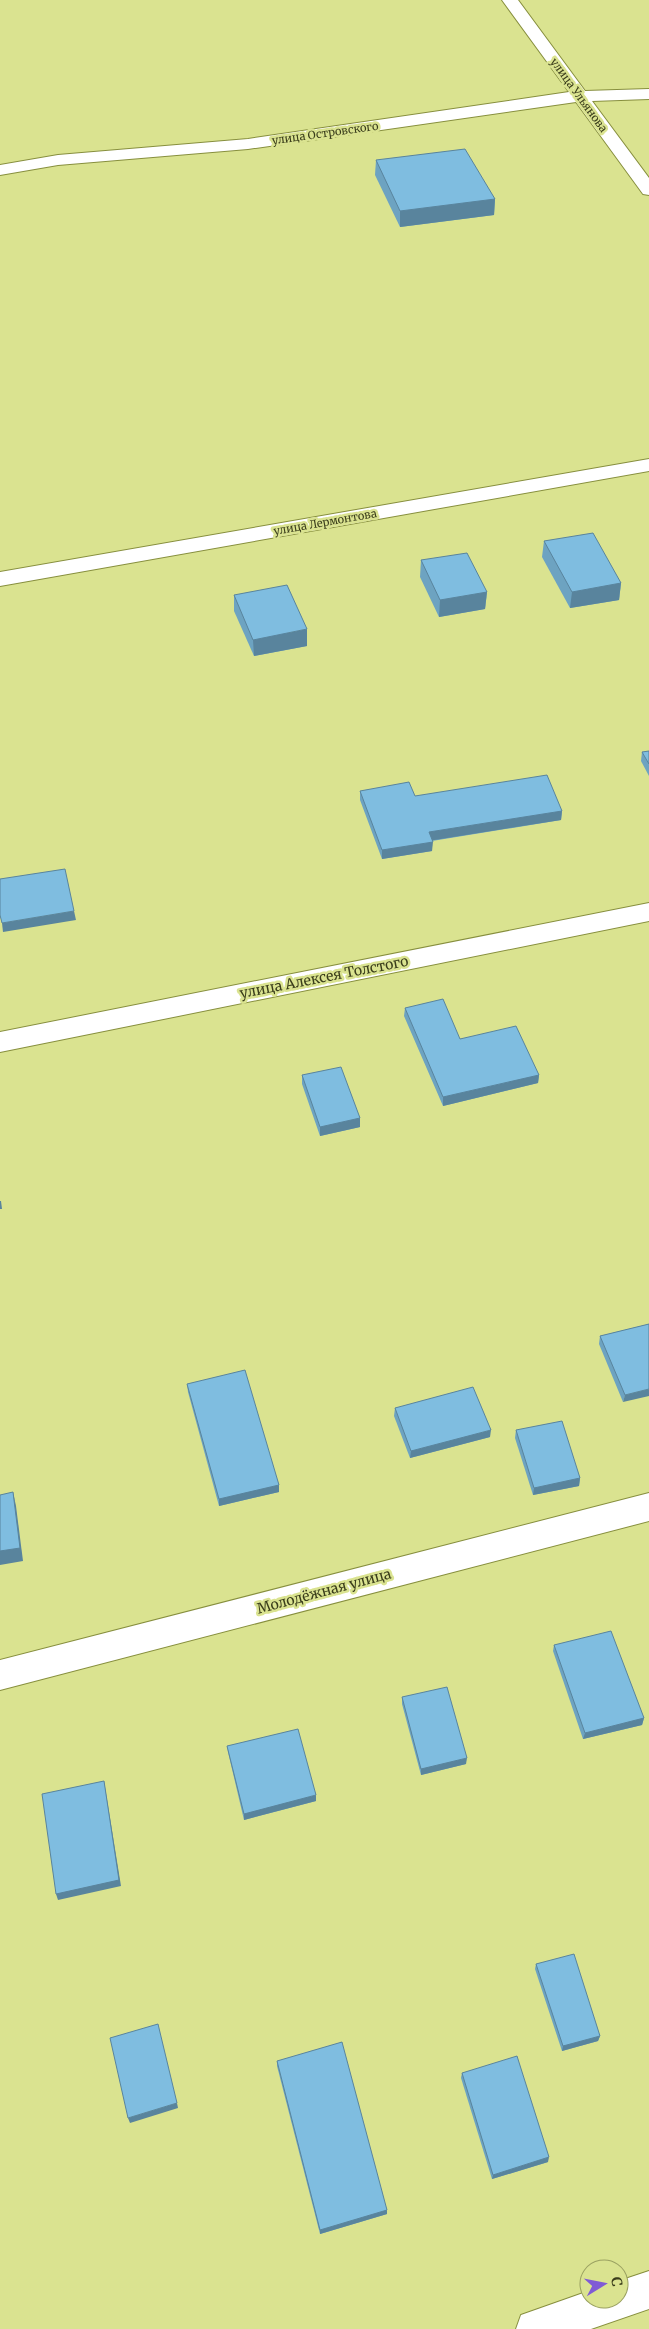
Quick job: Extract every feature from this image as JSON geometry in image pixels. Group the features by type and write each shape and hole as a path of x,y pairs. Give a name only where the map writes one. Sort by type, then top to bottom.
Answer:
{"street":[{"name":"улица Ульянова","path":"510,0 649,190"},
{"name":"улица Островского","path":"0,170 58,160 248,144 579,96 649,94"},
{"name":"улица Лермонтова","path":"0,579 649,465"},
{"name":"улица Алексея Толстого","path":"0,1042 649,912"},
{"name":"Молодёжная улица","path":"0,1675 649,1507"},
{"path":"535,2329 649,2290"}],"building":[{"path":"465,149 495,199 400,211 376,160"},
{"path":"593,533 621,583 572,592 544,541"},
{"path":"467,553 487,592 440,600 421,560"},
{"path":"287,585 307,629 253,640 234,595"},
{"path":"649,751 649,764 642,752"},
{"path":"547,775 562,811 429,832 433,842 382,850 360,791 409,782 415,796"},
{"path":"65,869 74,911 2,923 0,915 0,879"},
{"path":"443,999 460,1039 516,1026 539,1075 443,1097 405,1008"},
{"path":"341,1067 360,1118 320,1127 302,1075"},
{"path":"649,1324 649,1389 625,1395 600,1336"},
{"path":"245,1370 279,1485 219,1499 187,1384"},
{"path":"473,1387 491,1430 411,1451 395,1408"},
{"path":"562,1421 580,1478 534,1488 516,1430"},
{"path":"13,1492 20,1548 0,1551 0,1495"},
{"path":"611,1631 644,1718 585,1733 554,1645"},
{"path":"447,1687 467,1758 421,1769 402,1697"},
{"path":"298,1729 316,1795 244,1814 227,1746"},
{"path":"104,1781 119,1880 56,1894 42,1794"},
{"path":"574,1954 600,2036 563,2046 536,1964"},
{"path":"158,2024 177,2103 128,2118 110,2038"},
{"path":"342,2042 387,2210 320,2230 277,2061"},
{"path":"517,2056 549,2157 493,2175 462,2073"}]}
